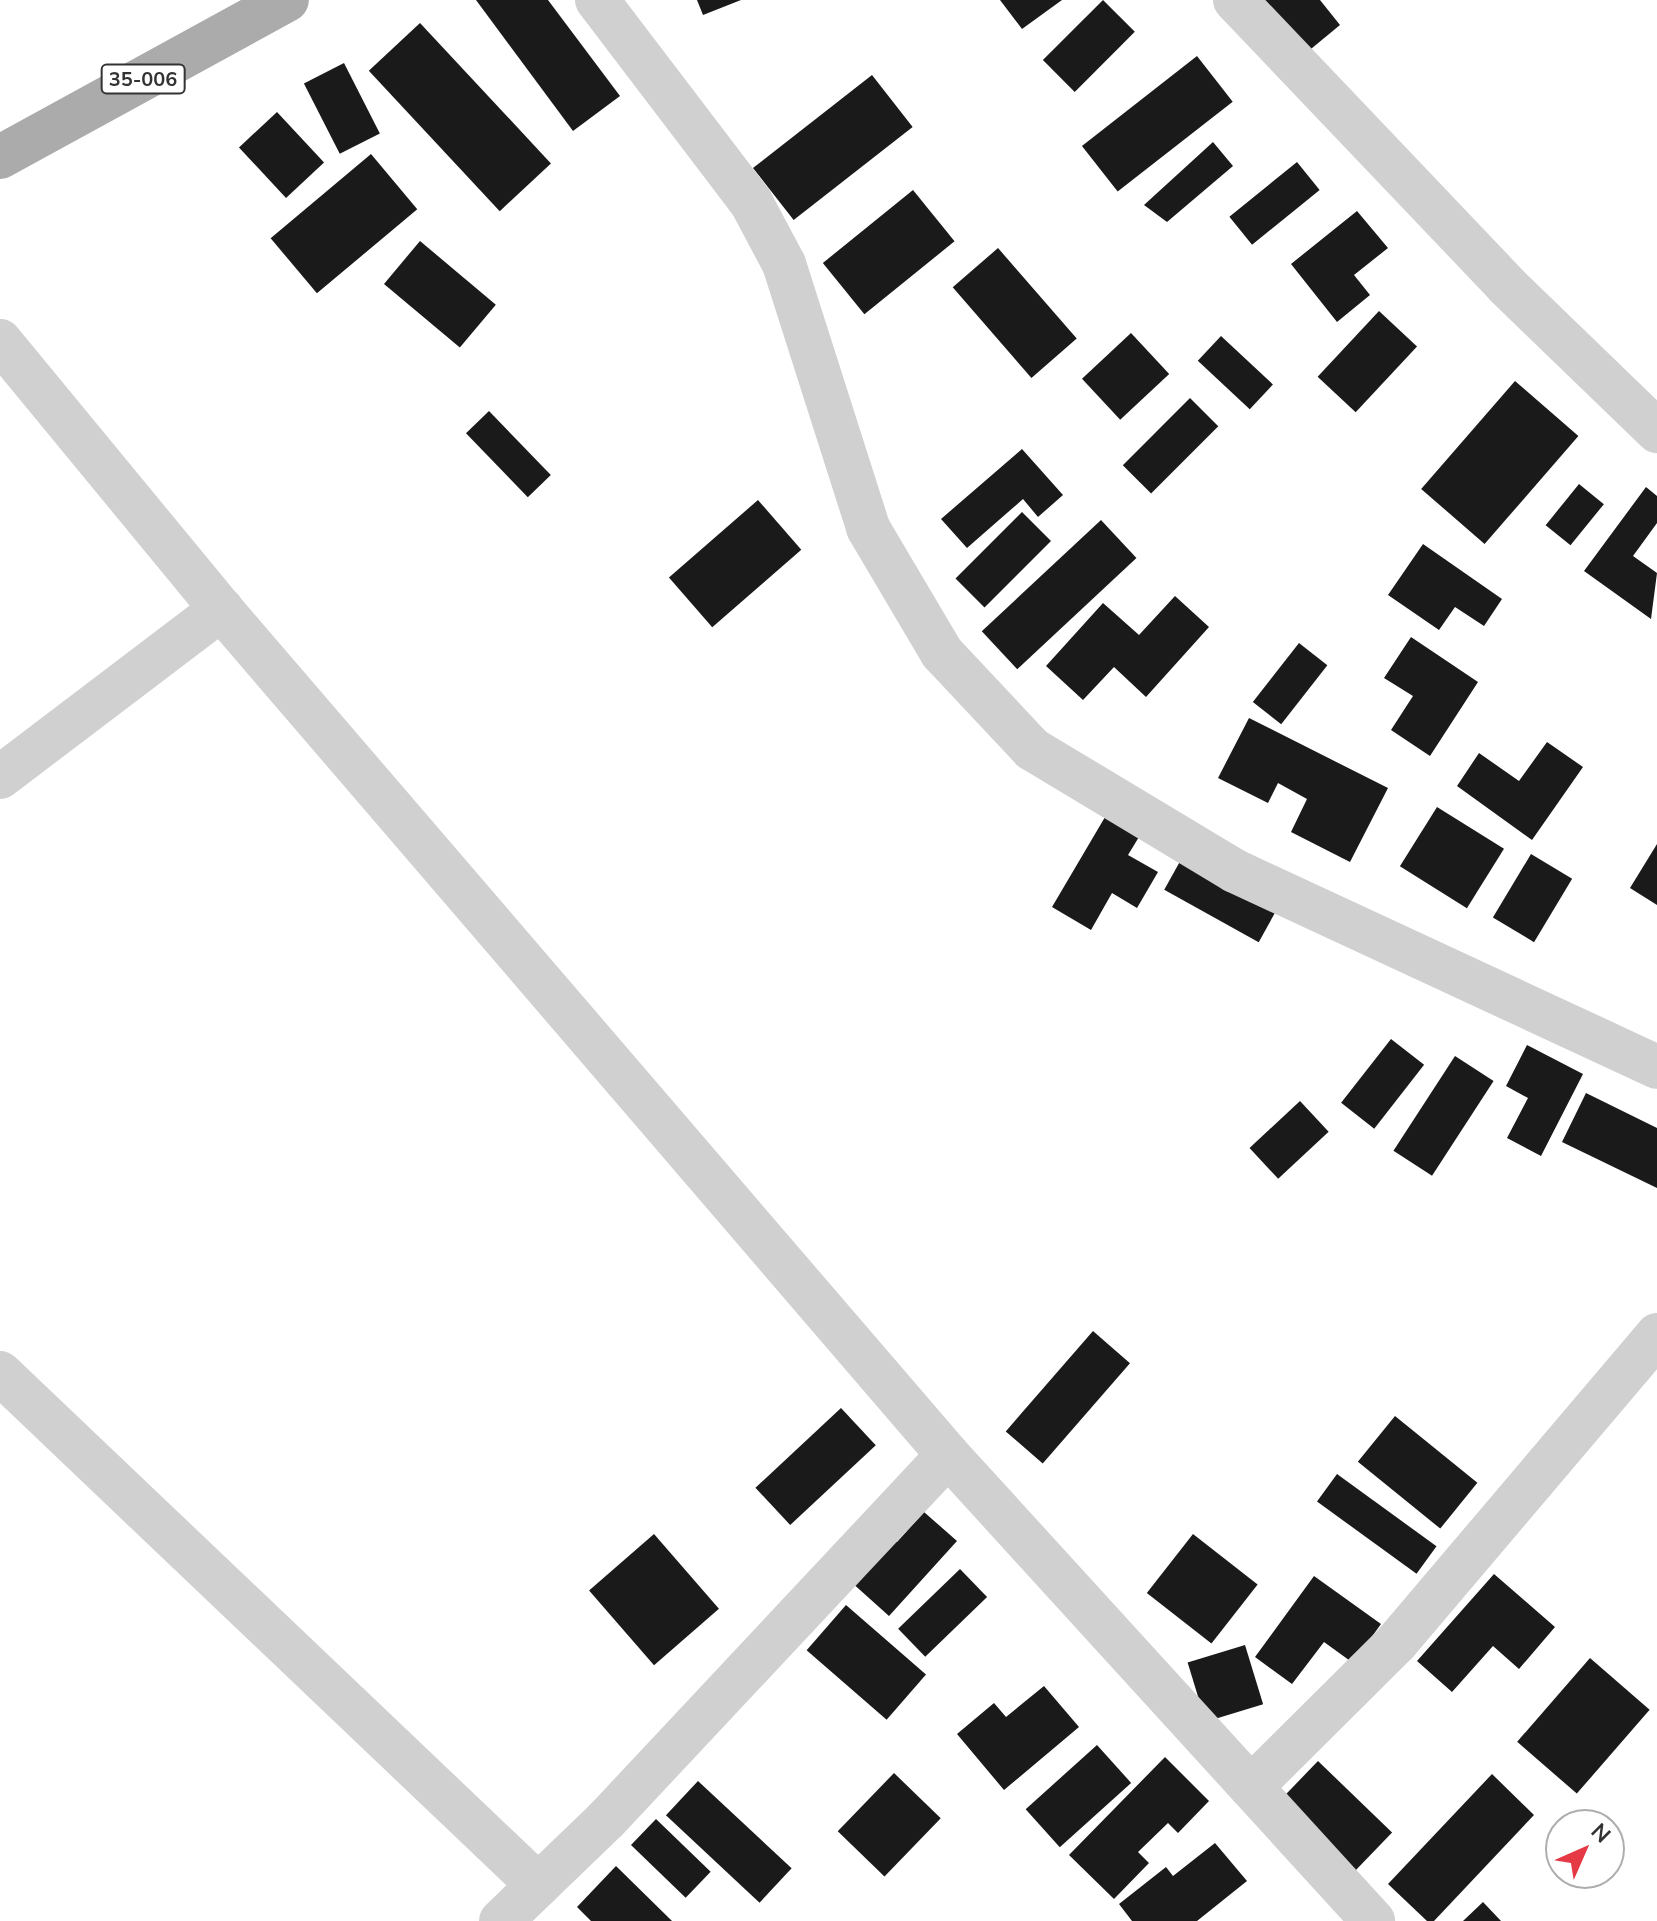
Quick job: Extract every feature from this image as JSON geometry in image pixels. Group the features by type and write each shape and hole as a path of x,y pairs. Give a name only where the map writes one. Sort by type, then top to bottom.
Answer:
{"main road":[{"name":"35-006","path":"0,157 287,0"}],"street":[{"path":"597,0 751,202 784,264 868,528 942,653 1032,749 1235,871 1657,1067"},
{"path":"1235,0 1507,286 1657,431"},
{"path":"0,341 221,609 948,1455 1373,1921"},
{"path":"0,777 221,609"},
{"path":"1251,1787 1396,1643 1657,1335"},
{"path":"0,1373 538,1885"},
{"path":"501,1921 948,1455"}],"building":[{"path":"476,0 548,0 620,96 573,131"},
{"path":"697,0 741,0 703,15"},
{"path":"1000,0 1062,0 1022,29"},
{"path":"1103,0 1135,32 1075,92 1043,60"},
{"path":"1251,0 1320,0 1340,25 1300,58"},
{"path":"420,23 551,163 500,211 369,71"},
{"path":"1197,56 1233,102 1118,192 1082,146"},
{"path":"344,63 380,133 340,154 304,83"},
{"path":"872,75 913,127 794,220 753,168"},
{"path":"277,112 324,162 286,198 239,147"},
{"path":"1213,142 1233,166 1167,222 1144,205"},
{"path":"371,154 417,209 317,293 271,238"},
{"path":"1297,162 1320,190 1252,245 1229,217"},
{"path":"913,190 955,241 864,314 823,263"},
{"path":"1357,211 1388,248 1354,275 1370,295 1337,322 1291,264"},
{"path":"420,241 496,305 460,348 384,284"},
{"path":"998,248 1077,339 1031,378 953,287"},
{"path":"1379,311 1417,346 1356,412 1318,377"},
{"path":"1131,333 1169,374 1120,420 1082,379"},
{"path":"1221,336 1273,384 1250,409 1198,361"},
{"path":"1515,381 1578,436 1485,544 1421,489"},
{"path":"1190,398 1218,426 1151,493 1123,465"},
{"path":"489,411 551,475 528,497 466,433"},
{"path":"1022,449 1063,495 1038,517 1023,499 967,548 941,519"},
{"path":"1579,484 1604,504 1571,545 1546,525"},
{"path":"1646,487 1657,496 1657,523 1633,556 1657,573 1651,619 1584,571"},
{"path":"758,500 801,550 712,627 669,577"},
{"path":"1022,512 1051,541 985,607 956,578"},
{"path":"1101,520 1136,558 1017,669 982,631"},
{"path":"1423,544 1502,599 1484,626 1455,607 1439,630 1388,595"},
{"path":"1175,596 1209,627 1146,697 1114,667 1083,700 1046,666 1103,603 1139,635"},
{"path":"1411,637 1478,682 1430,756 1391,730 1413,696 1384,678"},
{"path":"1299,643 1327,665 1281,724 1253,702"},
{"path":"1249,718 1388,788 1350,862 1291,832 1307,799 1278,783 1268,803 1218,778"},
{"path":"1547,742 1583,767 1532,840 1457,786 1479,753 1519,781"},
{"path":"1437,807 1504,849 1467,908 1400,866"},
{"path":"1108,812 1142,832 1128,855 1158,872 1137,908 1112,893 1091,930 1052,907"},
{"path":"1657,844 1657,905 1630,888"},
{"path":"1188,847 1282,899 1259,942 1164,890"},
{"path":"1531,854 1572,879 1534,942 1493,917"},
{"path":"1391,1039 1424,1065 1374,1129 1341,1103"},
{"path":"1527,1045 1583,1074 1541,1156 1507,1138 1528,1098 1506,1086"},
{"path":"1455,1056 1494,1081 1432,1176 1393,1151"},
{"path":"1586,1093 1657,1128 1657,1188 1562,1142"},
{"path":"1300,1101 1329,1132 1278,1179 1250,1148"},
{"path":"1093,1331 1130,1363 1043,1464 1006,1431"},
{"path":"841,1408 876,1445 790,1525 755,1488"},
{"path":"1395,1416 1477,1483 1440,1529 1358,1462"},
{"path":"1337,1474 1437,1546 1417,1574 1317,1502"},
{"path":"924,1512 957,1541 889,1616 850,1581 891,1536 897,1542"},
{"path":"654,1534 719,1609 654,1665 589,1590"},
{"path":"1193,1534 1258,1584 1211,1644 1147,1593"},
{"path":"960,1569 987,1597 925,1657 898,1629"},
{"path":"1494,1574 1555,1627 1519,1669 1493,1646 1452,1692 1417,1661"},
{"path":"1314,1576 1381,1624 1353,1663 1324,1642 1292,1684 1255,1657"},
{"path":"846,1605 926,1675 887,1720 807,1650"},
{"path":"1245,1645 1263,1704 1206,1722 1188,1663"},
{"path":"1590,1658 1650,1710 1577,1794 1517,1742"},
{"path":"1044,1686 1079,1727 1004,1790 957,1734 994,1703 1006,1717"},
{"path":"1097,1745 1131,1783 1060,1847 1026,1809"},
{"path":"1165,1757 1209,1801 1178,1833 1168,1823 1138,1852 1149,1863 1114,1899 1069,1855"},
{"path":"1318,1761 1392,1833 1350,1876 1276,1804"},
{"path":"894,1773 941,1818 884,1876 838,1831"},
{"path":"1492,1774 1534,1815 1434,1921 1427,1921 1388,1884"},
{"path":"698,1781 792,1868 760,1903 666,1815"},
{"path":"656,1819 711,1872 686,1898 631,1845"},
{"path":"1215,1843 1247,1881 1197,1921 1132,1921 1119,1904 1166,1867 1173,1876"},
{"path":"616,1866 672,1921 591,1921 577,1907"},
{"path":"1483,1902 1501,1921 1463,1921"}]}
